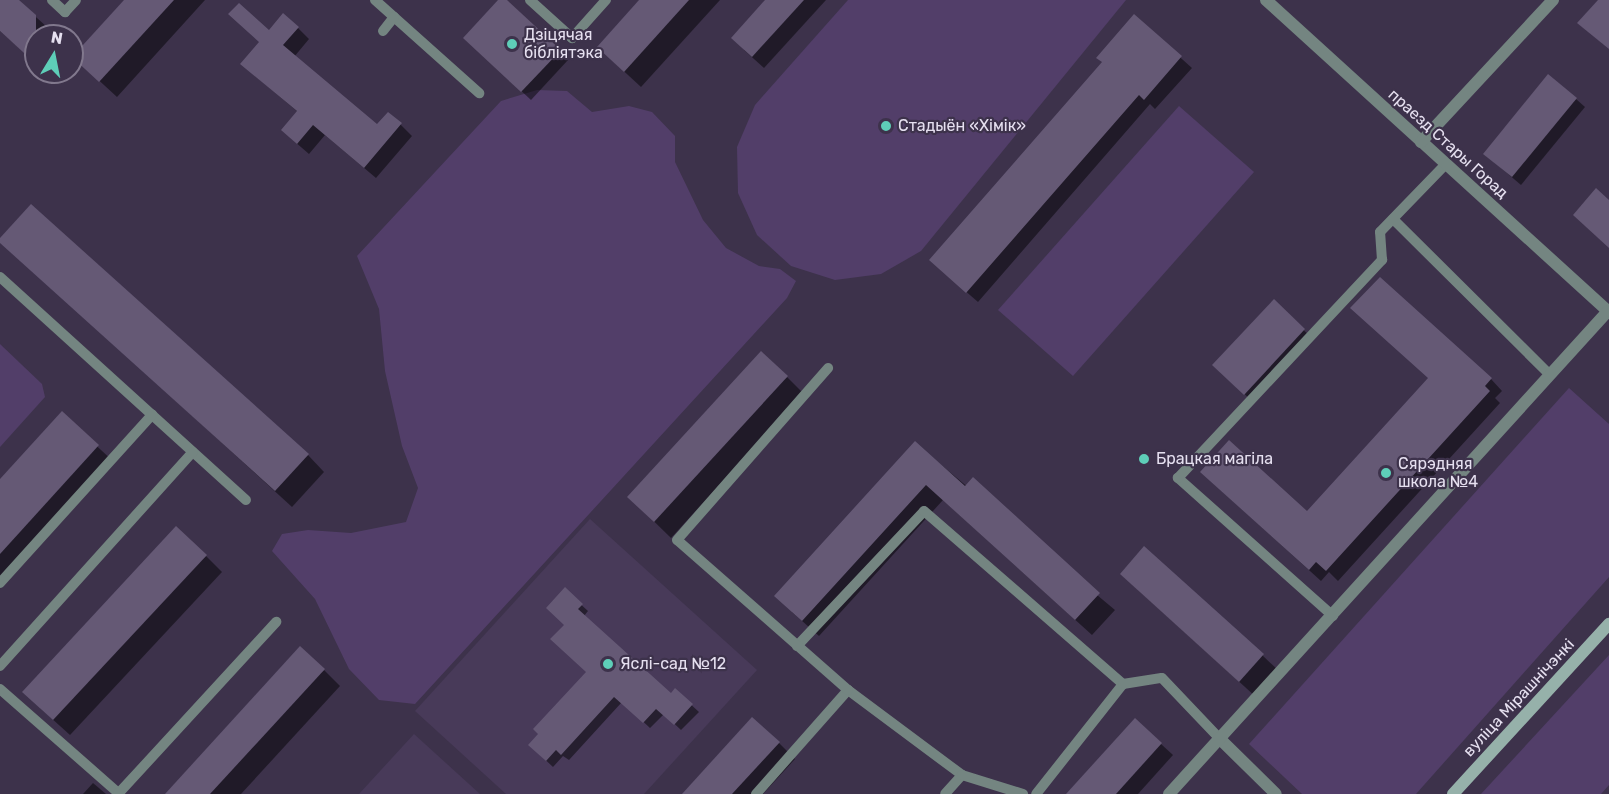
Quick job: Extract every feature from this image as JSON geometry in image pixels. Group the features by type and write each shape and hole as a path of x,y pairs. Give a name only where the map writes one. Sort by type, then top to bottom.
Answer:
{"street":[{"name":"праезд Стары Горад","path":"1266,0 1608,311"},
{"path":"1277,10 1286,0"},
{"path":"1421,142 1553,0"},
{"path":"1169,794 1608,311"},
{"name":"вуліца Мірашнічэнкі","path":"1453,794 1609,624"},
{"path":"1220,739 1276,794"}],"lane":[{"path":"52,0 65,12 76,0"},
{"path":"375,0 479,93"},
{"path":"530,0 572,38 606,0"},
{"path":"383,31 394,17"},
{"path":"1333,616 1178,478 1383,260 1380,232 1446,164"},
{"path":"1393,219 1550,375"},
{"path":"0,277 246,500"},
{"path":"828,368 677,540 848,690 962,776 1023,794"},
{"path":"0,583 152,415"},
{"path":"0,666 193,452"},
{"path":"797,645 924,511 1123,684"},
{"path":"0,689 117,793 276,622"},
{"path":"1036,794 1123,684 1162,678 1220,739"},
{"path":"756,794 848,690"},
{"path":"945,794 962,776"}],"shaded area":[{"name":"Стадыён «Хімік»","path":"848,0 1126,0 921,251 881,274 835,280 791,266 757,235 738,193 737,147 755,105"},
{"path":"537,90 567,91 592,112 629,106 652,112 675,136 675,162 703,220 726,248 759,266 780,269 796,281 787,298 415,704 379,700 349,669 315,599 272,551 282,534 308,530 351,533 406,522 418,488 402,446 385,371 379,309 357,256 501,101"},
{"path":"1179,106 1254,172 1073,376 998,310"},
{"path":"0,344 42,384 45,397 0,447"},
{"path":"1569,388 1609,424 1609,577 1416,794 1302,794 1249,744"},
{"path":"590,519 757,670 644,794 506,794 415,711"},
{"path":"1609,655 1609,785 1601,794 1481,794"},
{"path":"414,734 480,794 359,794"}],"building":[{"path":"0,0 19,0 36,15 36,24 24,24 24,53 0,31"},
{"path":"124,0 174,0 99,82 84,68 84,44"},
{"name":"Дзіцячая бібліятэка","path":"498,0 507,0 561,50 521,92 463,38"},
{"path":"639,0 689,0 624,72 597,47"},
{"path":"765,0 804,0 752,57 731,38"},
{"path":"1598,0 1609,0 1609,49 1577,23"},
{"path":"239,3 269,30 283,13 299,27 283,45 377,124 388,112 402,123 364,168 313,125 297,144 281,130 297,111 240,64 259,42 228,14"},
{"path":"1134,14 1182,56 1144,100 1139,95 966,293 929,260 1102,62 1096,58"},
{"path":"1548,74 1577,98 1512,177 1483,154"},
{"path":"1596,188 1609,200 1609,248 1573,215"},
{"path":"31,204 309,454 275,491 0,243 0,238"},
{"path":"1380,277 1492,378 1485,386 1490,391 1326,571 1316,562 1309,570 1200,472 1229,440 1307,511 1428,378 1350,308"},
{"path":"1274,299 1305,329 1244,395 1212,365"},
{"path":"761,351 788,376 654,522 627,497"},
{"path":"62,411 99,445 0,554 0,479"},
{"path":"915,441 965,486 973,477 1100,593 1075,620 926,485 802,621 774,596"},
{"path":"176,526 207,555 53,720 22,692"},
{"path":"1144,546 1264,654 1239,682 1120,574"},
{"name":"Яслі-сад №12","path":"565,587 583,604 578,609 671,693 675,688 693,704 674,725 656,709 643,723 614,697 561,755 556,750 546,761 528,745 538,734 533,729 586,672 550,639 564,625 546,608"},
{"path":"300,646 325,669 210,794 165,794"},
{"path":"752,717 780,742 732,794 682,794"},
{"path":"1135,718 1162,743 1116,794 1066,794"}],"place":[{"name":"Дзіцячая бібліятэка","path":"512,44"},
{"name":"Стадыён «Хімік»","path":"886,126"},
{"name":"Брацкая магіла","path":"1144,459"},
{"name":"Сярэдняя школа №4","path":"1386,473"},
{"name":"Яслі-сад №12","path":"608,664"}]}
